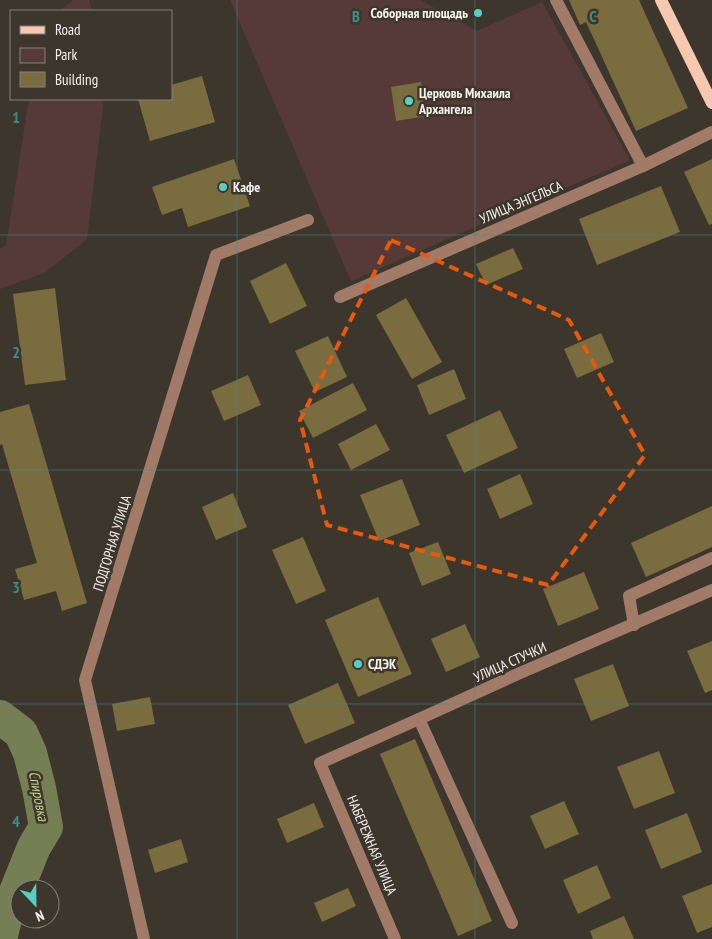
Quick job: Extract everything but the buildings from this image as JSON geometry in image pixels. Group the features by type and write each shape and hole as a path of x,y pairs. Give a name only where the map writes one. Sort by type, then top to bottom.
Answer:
{"main road":[{"path":"661,0 712,103"}],"street":[{"path":"556,0 643,166"},
{"name":"УЛИЦА ЭНГЕЛЬСА","path":"340,297 643,166 712,132"},
{"name":"ПОДГОРНАЯ УЛИЦА","path":"144,939 85,680 216,255 308,220"},
{"path":"634,624 629,596 712,558"},
{"name":"УЛИЦА СТУЧКИ","path":"320,763 520,673 712,590"},
{"path":"420,719 512,923"},
{"name":"НАБЕРЕЖНАЯ УЛИЦА","path":"320,763 396,939"}],"highlighted area":[{"path":"391,240 569,320 645,455 548,585 327,525 300,420"}],"green space":[{"path":"73,0 89,0 92,10 61,10"},
{"path":"230,0 420,0 477,31 542,2 630,160 351,281"},
{"path":"29,100 104,100 87,239 46,272 0,289 0,249 6,245"}],"waterway":[{"name":"Спировка","path":"0,717 21,733 30,753 46,827 34,847 5,919 0,939"}],"place":[{"name":"Соборная площадь","path":"478,13"},
{"name":"Церковь Михаила Архангела","path":"409,101"},
{"name":"Кафе","path":"223,187"},
{"name":"СДЭК","path":"358,664"}]}
